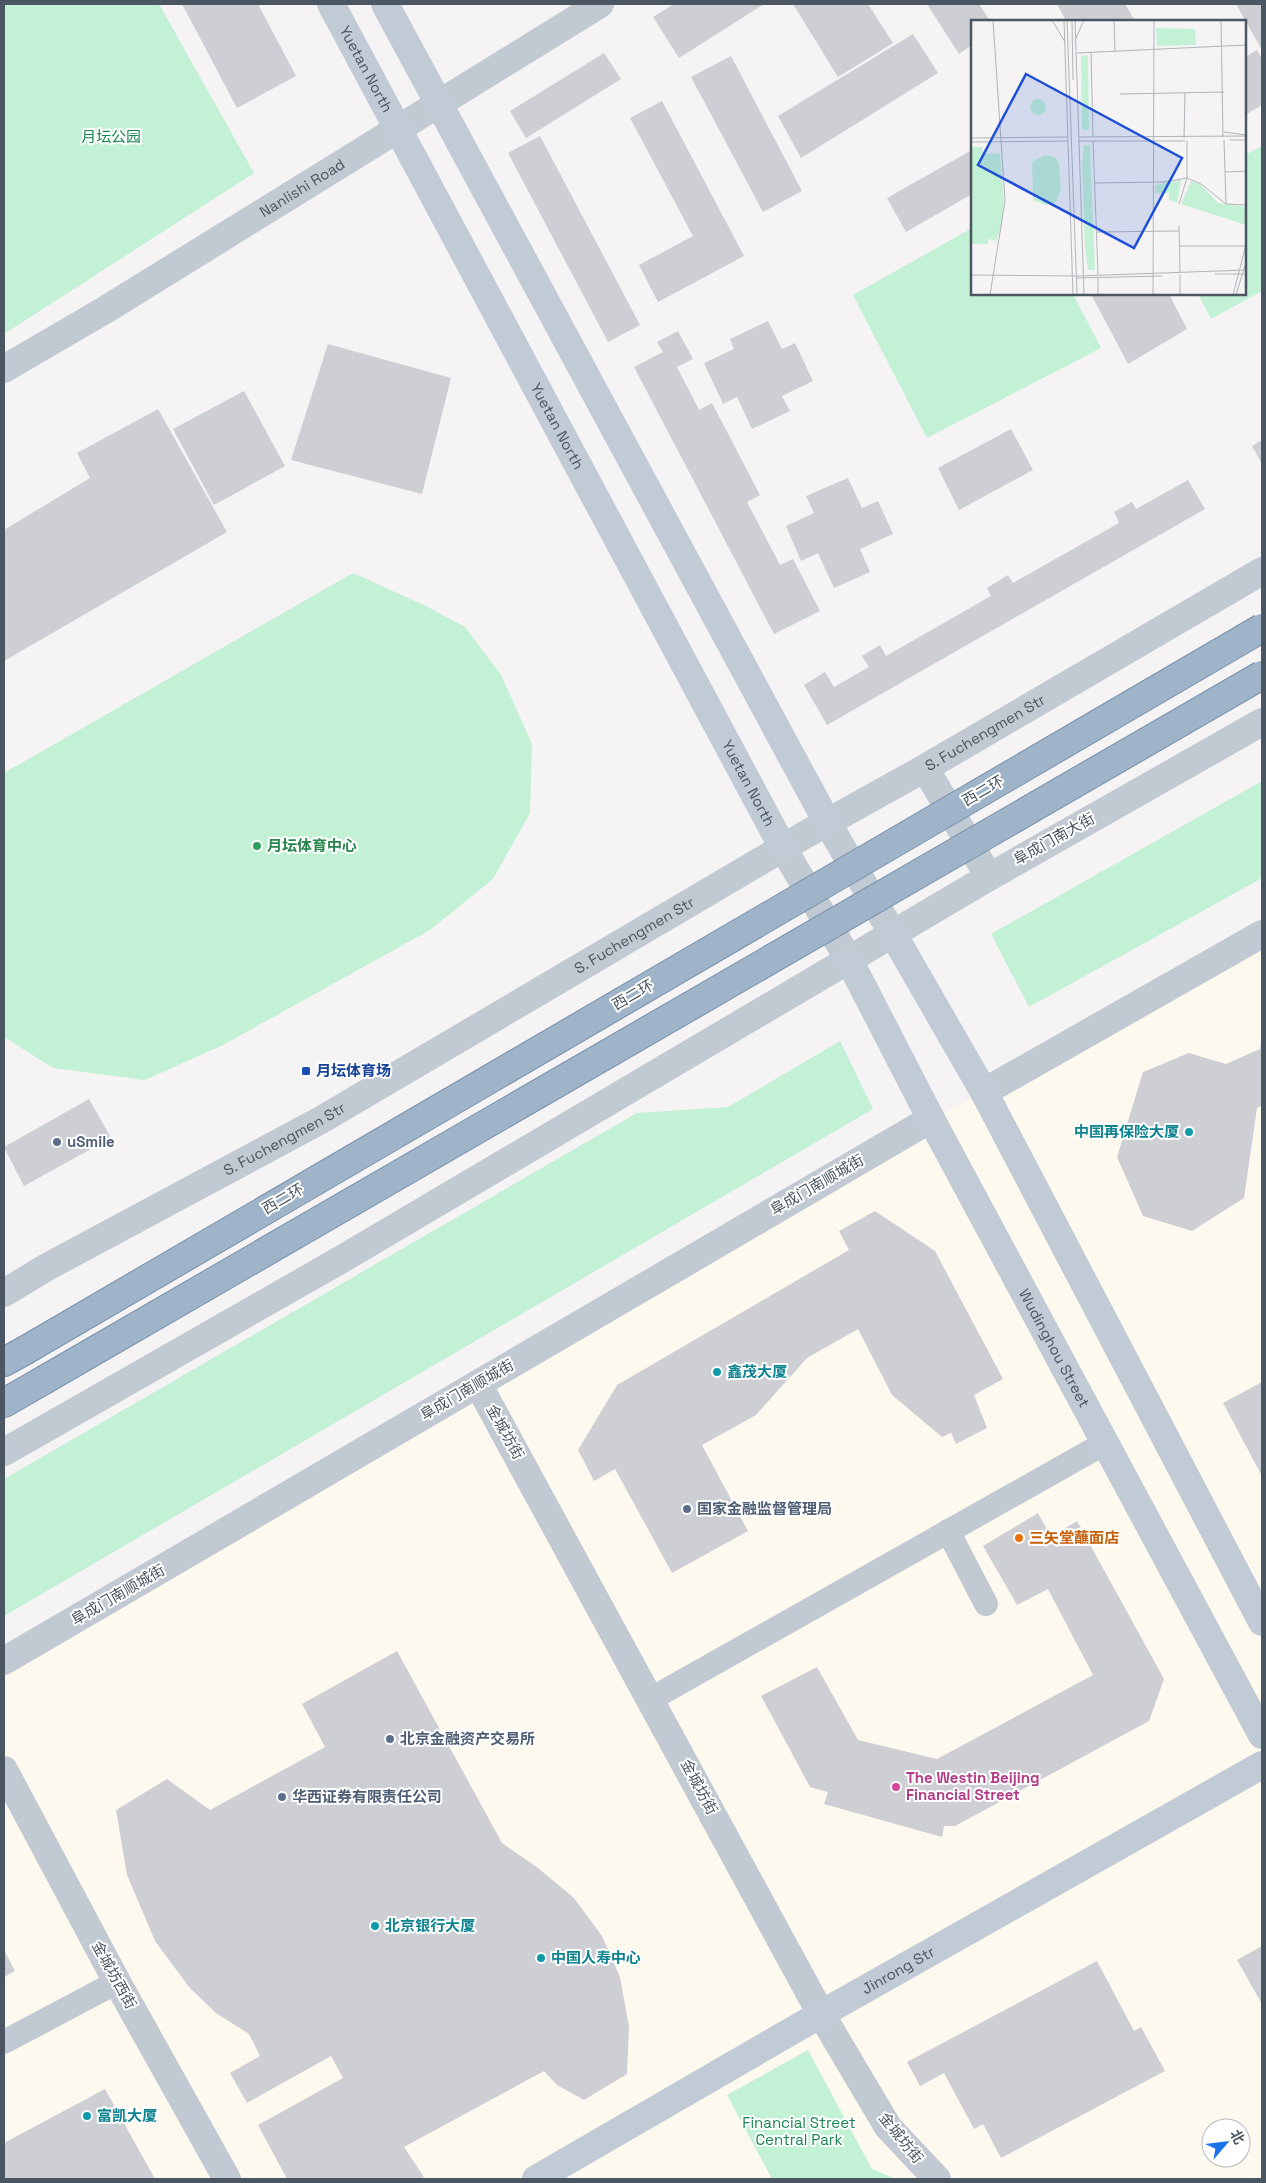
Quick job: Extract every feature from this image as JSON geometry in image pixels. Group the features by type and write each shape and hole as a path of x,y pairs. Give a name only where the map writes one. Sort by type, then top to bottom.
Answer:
{"highway":[{"name":"西二环","path":"4,1362 1262,628"},
{"path":"4,1403 1262,676"}],"main road":[{"name":"Yuetan North","path":"331,4 783,848"},
{"path":"385,4 827,822"},
{"path":"893,934 984,1092 1262,1622"},
{"name":"Wudinghou Street","path":"849,960 931,1119 1262,1736"},
{"name":"Jinrong Str","path":"536,2179 822,2014 1262,1765"}],"street":[{"name":"Nanlishi Road","path":"4,369 105,310 396,128 600,4"},
{"name":"S. Fuchengmen Str","path":"4,1293 47,1267 321,1120 827,822 926,768 1262,571"},
{"name":"阜成门南大街","path":"849,960 988,876 1262,722"},
{"path":"926,768 988,876"},
{"path":"827,822 893,934"},
{"path":"4,1452 342,1259 849,960 783,848"},
{"path":"984,1092 1262,934"},
{"name":"阜成门南顺城街","path":"4,1661 931,1119"},
{"name":"金城坊街","path":"478,1384 822,2014 888,2127 937,2179"},
{"path":"651,1699 1104,1443"},
{"path":"948,1531 986,1604"},
{"name":"金城坊西街","path":"4,1770 117,1982 227,2179"},
{"path":"4,2042 117,1982"}],"shaded area":[{"path":"1262,934 1262,2179 4,2179 4,1657 931,1119 984,1092"}],"green space":[{"name":"月坛公园","path":"4,4 159,4 254,173 4,334"},
{"path":"1262,146 1262,291 1211,319 1199,295 1246,295 1246,154"},
{"path":"971,229 971,295 1074,295 1101,348 927,438 853,295"},
{"name":"月坛体育中心","path":"353,573 426,606 465,627 501,675 532,744 530,813 493,879 430,930 223,1045 145,1080 53,1068 4,1037 4,773"},
{"path":"1262,781 1262,878 1029,1007 991,934"},
{"path":"840,1041 873,1109 4,1616 4,1479 637,1113 728,1107"},
{"name":"Financial Street Central Park","path":"808,2050 872,2169 896,2179 772,2179 727,2095"}],"building":[{"path":"182,4 258,4 296,76 237,108"},
{"path":"674,4 764,4 679,58 653,17"},
{"path":"793,4 868,4 893,43 838,77"},
{"path":"927,4 979,4 989,20 971,20 971,46 959,54"},
{"path":"1057,4 1125,4 1134,20 1065,20"},
{"path":"1236,4 1262,4 1262,50 1246,20"},
{"path":"913,34 938,73 801,158 778,116"},
{"path":"1257,50 1262,59 1262,105 1246,114 1246,56"},
{"path":"604,53 621,79 526,138 510,111"},
{"path":"731,56 802,191 763,212 691,77"},
{"path":"662,101 744,256 658,302 639,265 693,236 630,118"},
{"path":"540,136 640,325 608,342 508,153"},
{"path":"971,151 971,195 906,232 887,198"},
{"path":"1092,295 1170,295 1187,329 1128,364"},
{"path":"768,321 782,349 795,343 813,381 782,396 790,411 752,429 737,397 723,404 704,363 734,349 730,339"},
{"path":"678,331 693,359 677,367 699,410 712,403 760,495 747,502 780,565 793,559 820,611 774,634 634,367 663,352 657,342"},
{"path":"328,344 451,378 422,494 291,460"},
{"path":"244,391 285,466 214,505 173,429"},
{"path":"158,409 227,532 4,661 4,530 90,478 77,453"},
{"path":"1011,429 1033,470 959,510 938,468"},
{"path":"1262,440 1262,464 1252,446"},
{"path":"848,478 862,508 878,501 893,534 860,549 870,572 834,588 818,553 801,561 786,526 814,513 806,496"},
{"path":"1188,480 1205,509 827,725 804,685 825,672 834,687 869,667 862,656 880,645 886,656 991,596 987,588 1008,575 1013,583 1119,523 1114,512 1132,502 1136,509"},
{"name":"中国再保险大厦","path":"1261,1043 1262,1105 1257,1108 1244,1198 1192,1231 1143,1216 1117,1157 1143,1072 1189,1053 1226,1064 1260,1049"},
{"name":"uSmile","path":"89,1099 111,1138 24,1186 4,1147"},
{"path":"875,1211 935,1251 1003,1379 974,1395 987,1428 956,1444 951,1433 942,1437 892,1395 858,1329 807,1358 756,1415 702,1445 748,1531 672,1573 615,1469 594,1481 578,1450 617,1385 849,1250 839,1231"},
{"path":"1262,1382 1262,1476 1223,1403"},
{"path":"1038,1513 1051,1537 1077,1521 1164,1679 1149,1721 955,1826 944,1826 942,1837 824,1804 828,1792 810,1787 761,1696 817,1667 858,1740 937,1759 1093,1675 1048,1589 1017,1605 983,1546"},
{"name":"北京银行大厦","path":"397,1651 502,1843 538,1868 574,1898 602,1936 620,1977 629,2027 627,2074 584,2100 557,2085 544,2071 404,2147 424,2177 420,2179 287,2179 258,2125 343,2078 331,2056 247,2103 230,2073 260,2056 249,2034 216,2013 189,1987 155,1941 127,1875 116,1810 167,1779 210,1810 325,1747 302,1704"},
{"path":"1262,1946 1262,2004 1237,1960"},
{"path":"4,1950 15,1971 4,1977"},
{"path":"1097,1961 1134,2031 1141,2027 1165,2071 1001,2158 983,2124 974,2129 944,2073 920,2086 907,2062"},
{"name":"富凯大厦","path":"105,2089 155,2179 4,2179 4,2143"}],"place":[{"name":"月坛体育中心","path":"257,846"},
{"name":"月坛体育场","path":"306,1071"},
{"name":"中国再保险大厦","path":"1189,1132"},
{"name":"uSmile","path":"57,1142"},
{"name":"鑫茂大厦","path":"717,1372"},
{"name":"国家金融监督管理局","path":"687,1509"},
{"name":"三矢堂蘸面店","path":"1019,1538"},
{"name":"北京金融资产交易所","path":"390,1739"},
{"name":"The Westin Beijing Financial Street","path":"896,1787"},
{"name":"华西证券有限责任公司","path":"282,1797"},
{"name":"北京银行大厦","path":"375,1926"},
{"name":"中国人寿中心","path":"541,1958"},
{"name":"富凯大厦","path":"87,2116"}]}
